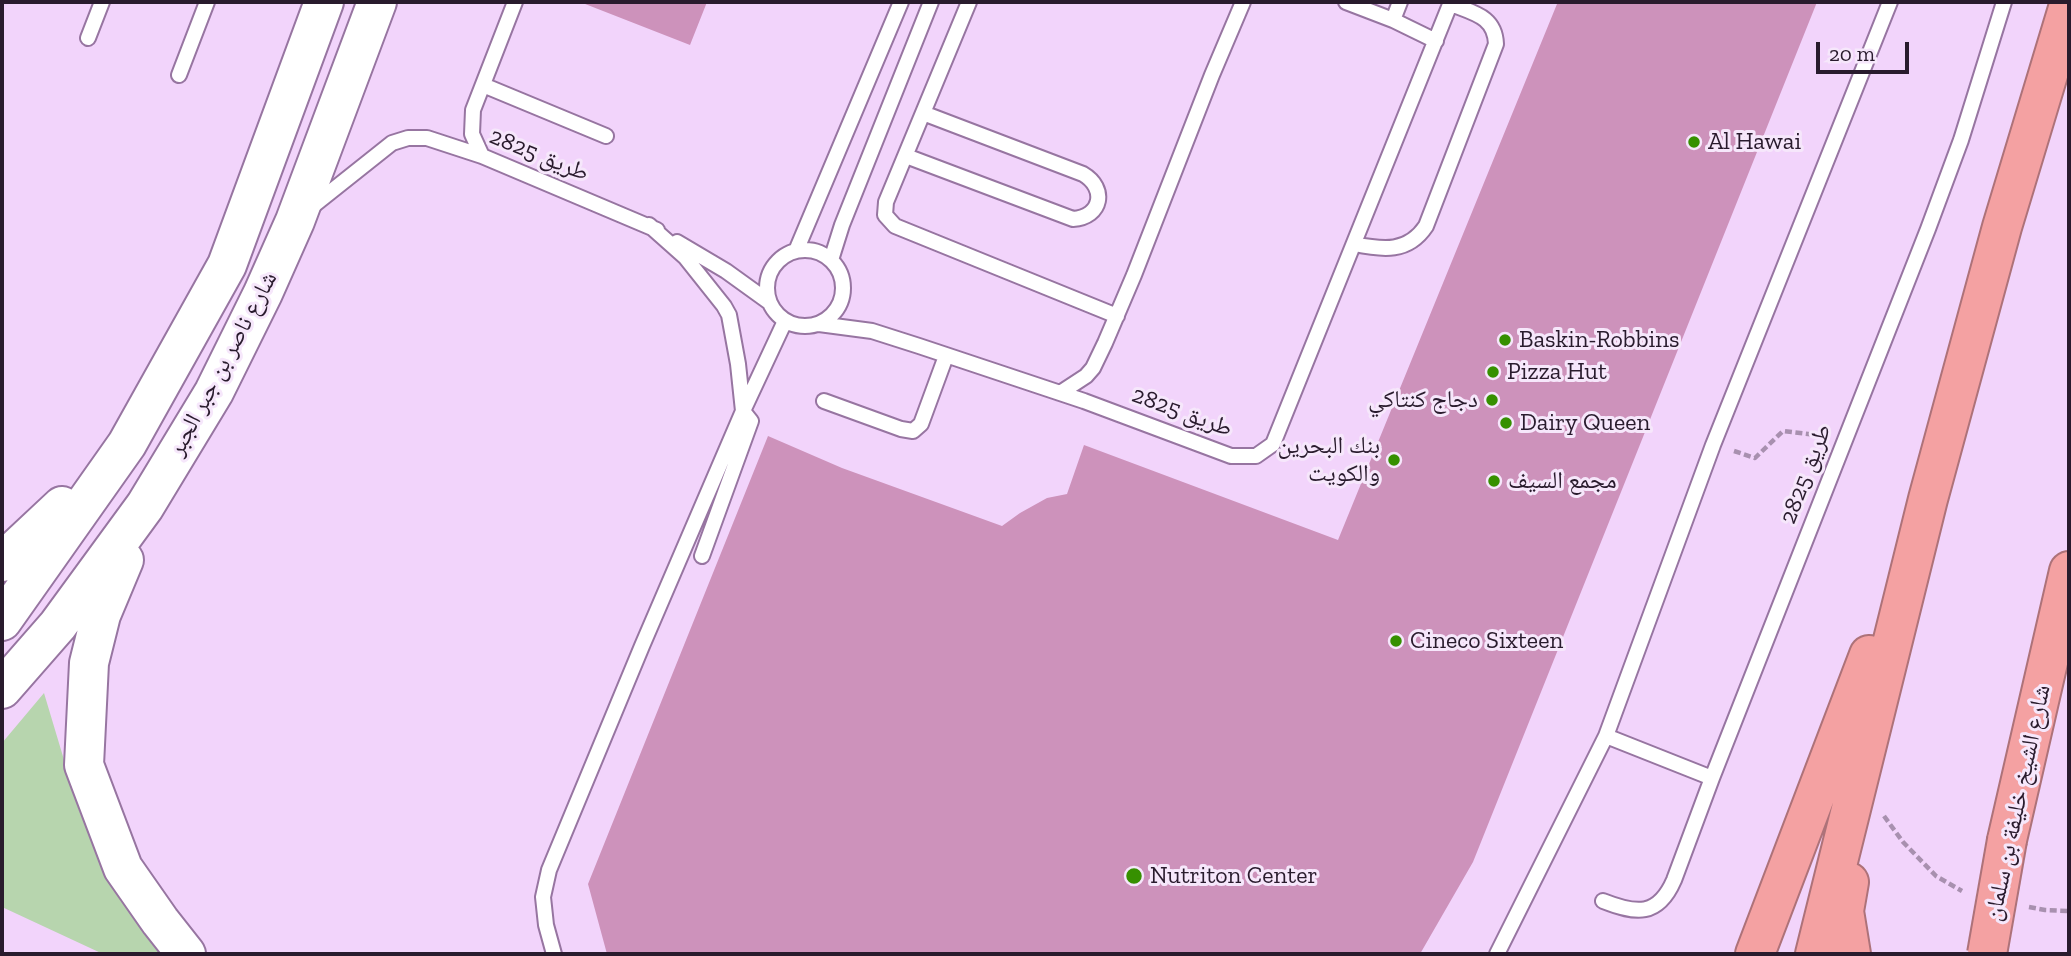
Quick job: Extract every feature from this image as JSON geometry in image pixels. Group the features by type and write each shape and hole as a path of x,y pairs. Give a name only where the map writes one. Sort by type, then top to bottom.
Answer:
{"highway":[{"path":"1815,954 1928,499 2002,227 2069,5"},
{"path":"1755,954 1928,499"},
{"name":"شارع الشيخ خليفة بن سلمان","path":"1987,954 2007,840 2069,571"},
{"path":"1851,954 1844,911 1893,646"}],"main road":[{"name":"شارع ناصر بن جبر الجبر","path":"2,621 127,444 227,265 324,2"},
{"name":"شارع ناصر بن جبر الجبر","path":"2,689 58,625 145,506 214,392 295,221 377,2"},
{"path":"2,562 127,444"},
{"path":"145,506 101,615 89,663 85,765 122,868 186,954"}],"lane":[{"path":"88,38 102,2"},
{"path":"179,75 207,2"},
{"path":"482,156 472,134 473,110 515,2"},
{"path":"796,251 901,2"},
{"path":"831,260 842,225 931,2"},
{"path":"969,2 886,202 885,215 895,226 1116,316"},
{"path":"1060,393 1086,376 1093,368 1243,2"},
{"path":"1346,2 1393,20 1436,41"},
{"path":"1393,20 1399,2"},
{"path":"1497,954 1606,736 1713,445 1890,2"},
{"name":"طريق 2825","path":"1603,901 1626,910 1638,911 1661,901 1669,892 1961,140 2004,2"},
{"path":"1354,244 1392,248 1402,246 1412,241 1426,226 1496,44 1489,23 1451,3"},
{"name":"طريق 2825","path":"295,221 392,143 408,138 427,138 482,156 649,225 726,271 769,302 785,321 796,326 819,324 872,331 1060,393 1231,456 1256,456 1273,444 1451,3"},
{"path":"483,85 606,136"},
{"path":"906,156 1073,219 1091,214 1097,206 1097,186 1083,174 923,113"},
{"path":"649,225 685,257 729,315 743,411 751,421 702,556"},
{"path":"769,302 768,281 771,270 778,261 796,251 821,253 839,270 843,295 839,307 819,324"},
{"path":"554,954 542,897 549,870 647,633 785,321"},
{"path":"824,401 913,431 921,424 946,356"},
{"path":"1606,736 1712,778"}],"path":[{"path":"1713,445 1755,458 1783,431 1845,439"},
{"path":"1865,790 1903,842 1936,876 1965,893"},
{"path":"2018,905 2045,911 2069,911"}],"green space":[{"path":"44,693 79,810 104,872 164,954 103,954 2,907 2,743"}],"building":[{"path":"580,2 707,2 690,45"},
{"name":"مجمع السيف","path":"1557,2 1817,2 1473,862 1420,954 607,954 588,884 768,436 842,468 1002,526 1047,498 1067,494 1084,445 1338,540"}],"place":[{"name":"Al Hawai","path":"1694,142"},
{"name":"Baskin-Robbins","path":"1505,340"},
{"name":"Pizza Hut","path":"1493,372"},
{"name":"دجاج كنتاكي","path":"1492,400"},
{"name":"Dairy Queen","path":"1506,423"},
{"name":"بنك البحرين والكويت","path":"1394,460"},
{"name":"مجمع السيف","path":"1494,481"},
{"name":"Cineco Sixteen","path":"1396,641"},
{"name":"Nutriton Center","path":"1134,876"}]}
